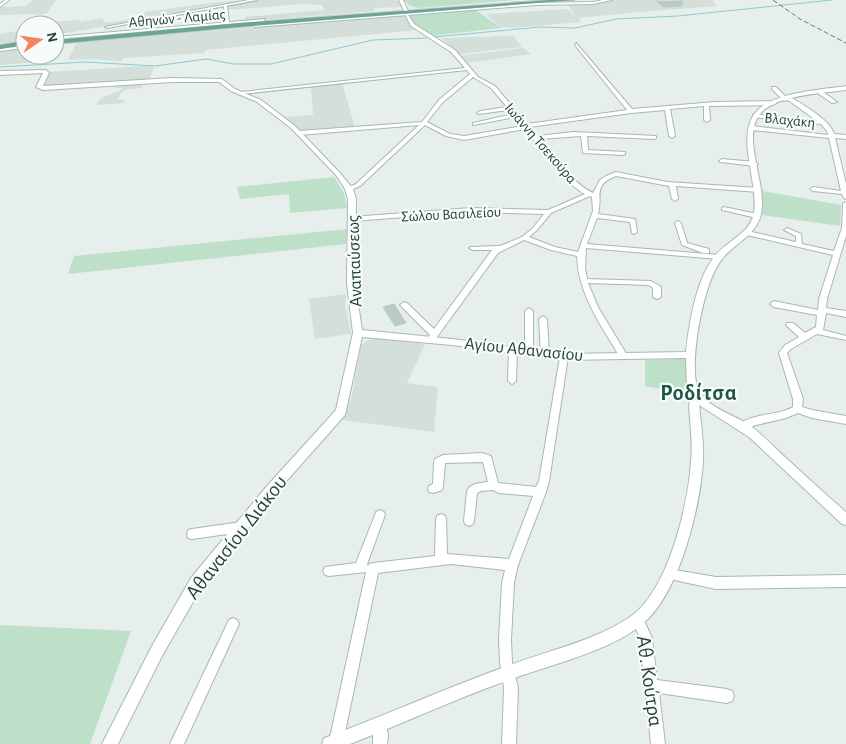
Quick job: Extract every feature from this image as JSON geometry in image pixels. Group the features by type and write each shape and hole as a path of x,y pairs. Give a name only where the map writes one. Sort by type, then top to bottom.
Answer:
{"main road":[{"name":"Αθηνών - Λαμίας","path":"65,40 228,24 548,0"},
{"name":"Αθηνών - Λαμίας","path":"65,40 571,0"},
{"path":"0,48 15,46"}],"street":[{"path":"0,6 7,0"},
{"path":"86,35 94,29 256,0"},
{"path":"400,0 407,12"},
{"path":"65,40 407,12 520,0"},
{"path":"65,39 86,35 227,23 610,0"},
{"path":"225,6 227,23"},
{"name":"Ιωάννη Τσεκούρα","path":"407,12 410,23 453,51 472,75 493,87 568,176 592,195 598,208 582,246 583,281 588,294 623,355"},
{"path":"576,44 631,111"},
{"path":"241,94 468,69"},
{"path":"0,73 44,71 46,73 39,86 43,88 215,79 223,81 241,94 259,101 299,133 349,189 358,185 424,123 436,106 472,75"},
{"path":"774,88 824,124 832,136 843,166 846,195 813,189"},
{"path":"299,133 424,123 448,135 459,138 631,111 706,105 773,103 846,88"},
{"path":"821,93 834,102"},
{"path":"773,103 762,109 755,116 752,128 759,190 757,216 747,233 720,256 708,275 690,355 690,376 697,396 715,411 743,426 846,520"},
{"path":"706,105 707,120"},
{"path":"480,113 510,108"},
{"path":"667,108 672,136"},
{"path":"475,124 517,115"},
{"name":"Βλαχάκη","path":"755,116 824,124"},
{"path":"752,128 846,137"},
{"path":"620,129 621,136"},
{"path":"584,135 585,152 623,154"},
{"path":"535,138 584,135 654,137"},
{"path":"722,161 755,164"},
{"path":"473,248 498,248 524,238 535,229 549,212 592,195 601,182 613,175 653,178 672,184 759,190"},
{"path":"672,184 675,199"},
{"name":"Αναπαύσεως","path":"349,189 352,199 352,284 358,333"},
{"path":"797,409 798,400 783,353 788,347 817,331 821,324 823,299 845,235 846,204"},
{"path":"724,209 757,216"},
{"name":"Σώλου Βασιλείου","path":"352,219 471,210 549,212"},
{"path":"594,216 633,220 634,232"},
{"path":"678,223 684,244 720,256"},
{"path":"786,230 799,235 795,255"},
{"path":"747,233 837,254"},
{"path":"524,238 554,249 581,255"},
{"path":"582,246 720,256"},
{"path":"404,305 432,337 472,283 486,260 498,248"},
{"path":"583,281 651,283 657,287 657,297"},
{"path":"774,304 846,314"},
{"path":"529,311 529,352"},
{"path":"543,319 545,355"},
{"path":"790,325 805,338"},
{"path":"817,331 844,338"},
{"name":"Αγίου Αθανασίου","path":"358,333 432,337 564,357 690,355"},
{"name":"Αθανασίου Διάκου","path":"110,744 178,613 206,570 292,465 339,415 358,333"},
{"path":"512,381 513,350"},
{"path":"508,744 511,688 506,662 505,630 508,583 512,564 541,492 564,357"},
{"path":"333,743 509,672 616,633 638,620 656,600 669,574 688,520 695,481 697,448 694,405 697,396"},
{"path":"743,426 750,422 785,414 797,409 812,414 846,420"},
{"path":"434,489 438,487 440,482 439,462 443,459 482,457 487,459 494,486"},
{"path":"469,521 472,490 479,487 494,486 499,489 541,492"},
{"path":"360,568 380,515"},
{"path":"441,519 441,559"},
{"path":"192,534 241,527"},
{"path":"329,571 373,568 441,559 512,564"},
{"path":"333,743 373,568"},
{"path":"669,574 716,583 846,581"},
{"name":"Αθ. Κούτρα","path":"638,620 646,638 653,686 658,744"},
{"path":"177,744 233,624"},
{"path":"653,686 727,696"},
{"path":"380,724 380,744"}],"shaded area":[{"path":"33,0 56,0 46,14 0,15 0,7 26,6"},
{"path":"253,0 65,33 65,21 80,20 80,22 103,18 104,23 145,17 144,12 217,2"},
{"path":"261,0 397,0 402,7 374,8 375,11 246,21 245,17 324,10 322,5 303,4 228,10 228,6"},
{"path":"615,0 712,0 717,6 578,18 581,22 512,28 500,27 486,14 567,9 576,17 567,3 595,4"},
{"path":"404,15 409,24 417,30 205,50 205,53 123,58 122,61 68,60 77,42"},
{"path":"15,32 15,42 0,44 0,34"},
{"path":"513,36 522,47 460,54 441,38"},
{"path":"523,48 531,54 466,63 460,56"},
{"path":"15,49 15,64 0,65 0,51"},
{"path":"154,67 149,81 41,87 47,72"},
{"path":"342,83 355,127 301,132 282,117 313,115 311,86"},
{"path":"126,84 127,86 142,85 142,88 125,90 120,94 118,100 125,100 124,103 96,105 101,98 121,90 122,88 114,88 115,85"},
{"path":"346,294 345,305 351,334 315,339 309,299"},
{"path":"373,338 425,344 407,383 438,387 434,432 343,420 352,395 361,345"}],"green space":[{"path":"404,0 515,0 418,8 410,6"},
{"path":"476,10 501,28 431,36 412,23 409,16"},
{"path":"334,177 344,193 347,208 290,213 289,194 240,199 237,187"},
{"path":"763,191 841,205 840,226 762,215"},
{"path":"347,229 346,244 68,274 74,256"},
{"path":"683,359 687,361 688,394 645,386 645,360"},
{"path":"0,625 131,631 90,744 0,744"}],"building":[{"path":"682,1 682,6 664,7 657,2"},
{"path":"394,304 406,323 395,326 383,307"}],"waterway":[{"path":"434,37 540,27 575,28 616,19 678,16 832,0"},
{"path":"0,67 85,62 155,66 206,59 234,64 271,64 373,40 427,38"}],"railway":[{"path":"773,0 800,19 846,43"}],"district":[{"name":"Ροδίτσα","path":"699,392"}]}
